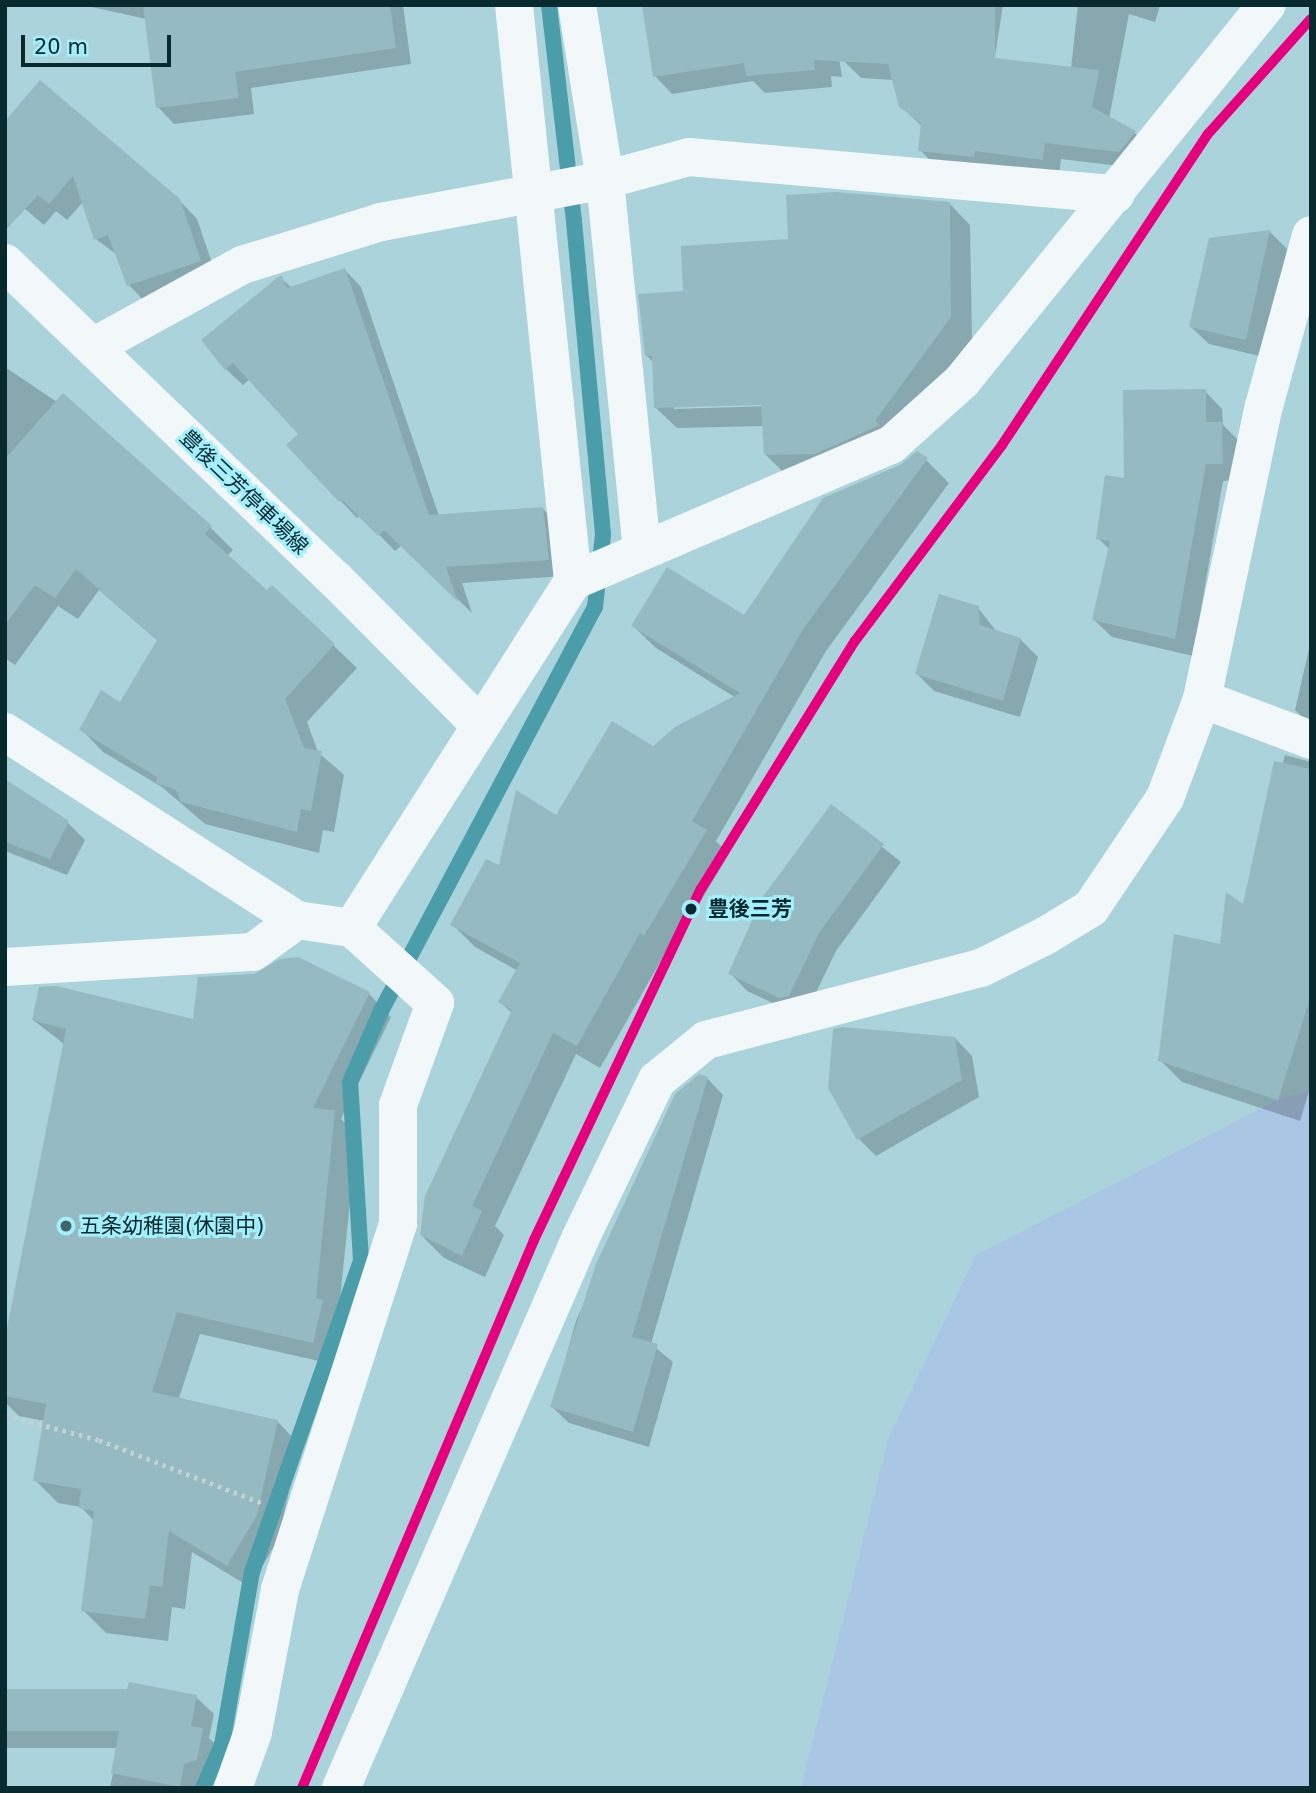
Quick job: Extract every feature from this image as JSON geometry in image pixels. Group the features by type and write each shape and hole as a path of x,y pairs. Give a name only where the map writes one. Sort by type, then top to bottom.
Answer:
{"street":[{"path":"514,5 573,581"},
{"path":"577,5 605,180 642,548"},
{"path":"352,928 479,724 573,581 642,548 891,445 962,381 1266,5"},
{"path":"93,347 242,265 381,222 605,180 689,157 1115,194"},
{"path":"341,1788 580,1239 657,1080 706,1040 981,968 1091,908 1165,798 1202,699 1264,406 1311,235"},
{"name":"豊後三芳停車場線","path":"5,263 479,724"},
{"path":"1202,699 1311,740"},
{"path":"5,732 298,920 352,928 435,1003 398,1105 398,1224 280,1590 253,1732 233,1788"},
{"path":"5,967 253,952 298,920"}],"path":[{"path":"5,1415 99,1440 243,1495"}],"shaded area":[{"path":"1311,1090 1311,1788 801,1788 889,1437 976,1255 1278,1100"}],"building":[{"path":"143,5 390,5 396,48 235,72 239,98 156,108"},
{"path":"642,5 995,5 995,58 1099,70 1092,107 1136,131 1119,152 1045,143 1043,160 975,151 974,157 918,151 921,123 899,107 888,64 814,60 815,70 746,76 744,63 653,77"},
{"path":"40,80 180,199 201,261 127,286 108,235 94,240 73,176 49,204 38,195 5,231 5,121"},
{"path":"836,192 950,202 951,317 875,421 880,425 815,454 764,455 761,405 654,408 652,356 645,356 638,294 683,291 681,246 788,239 786,195"},
{"path":"1270,230 1246,340 1189,327 1209,238"},
{"path":"345,268 429,515 543,507 549,560 446,567 458,602 384,530 378,536 342,500 339,502 286,445 298,434 233,363 225,370 201,340 278,277 282,276 287,288"},
{"path":"1206,389 1206,422 1222,422 1223,464 1206,464 1175,639 1092,620 1110,541 1096,539 1105,475 1124,478 1123,390"},
{"path":"63,393 212,526 205,534 267,590 272,585 335,644 285,699 304,748 322,751 311,811 301,809 297,832 181,802 176,790 156,783 157,777 79,730 101,690 120,702 157,640 76,569 55,598 35,585 5,625 5,459"},
{"path":"917,451 928,458 804,628 692,821 707,830 644,936 640,933 577,1046 553,1033 472,1206 482,1211 462,1256 420,1235 425,1196 512,1010 498,1002 520,963 450,925 486,859 499,865 516,790 556,815 612,721 653,746 675,727 740,693 631,626 667,567 744,615 823,498 900,465"},
{"path":"939,594 979,606 980,625 1021,638 1003,701 915,674"},
{"path":"1274,761 1311,769 1311,995 1278,1100 1158,1061 1174,934 1220,944 1226,892 1243,904"},
{"path":"5,779 69,821 50,859 5,842"},
{"path":"831,804 884,844 819,933 789,996 779,998 728,974 762,898"},
{"path":"298,957 370,992 313,1108 335,1110 316,1298 323,1300 313,1343 177,1312 152,1392 278,1420 257,1515 227,1566 169,1531 162,1587 150,1585 145,1619 81,1611 94,1511 79,1508 81,1489 33,1481 46,1404 5,1396 5,1338 66,1029 32,1020 39,987 56,986 193,1019 198,977 254,974 280,959"},
{"path":"843,1027 955,1037 962,1080 857,1140 828,1088 833,1029"},
{"path":"699,1074 708,1077 632,1337 658,1344 633,1432 550,1407 596,1264 675,1094"},
{"path":"129,1682 197,1695 191,1726 203,1728 197,1760 184,1764 180,1787 111,1773 119,1731 5,1731 5,1689 127,1689"}],"waterway":[{"path":"203,1788 222,1745 252,1572 361,1260 350,1082 381,1011 595,607 603,534 574,221 549,5"}],"transit line":[{"path":"302,1788 534,1240 701,889 855,641 1002,445 1208,134 1311,19"}],"place":[{"name":"豊後三芳","path":"691,909"},
{"name":"五条幼稚園(休園中)","path":"66,1226"}]}
